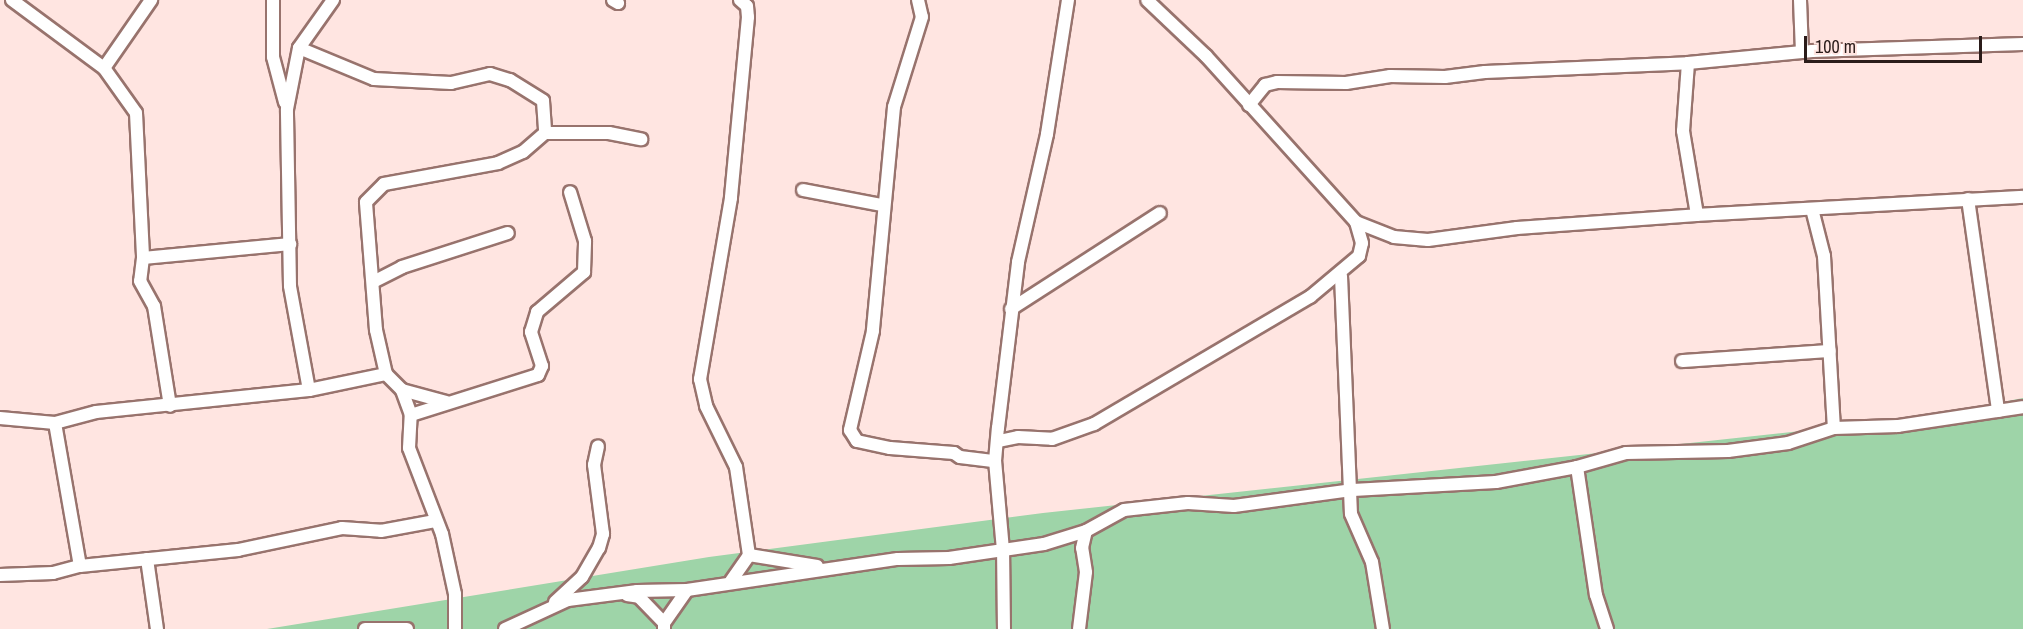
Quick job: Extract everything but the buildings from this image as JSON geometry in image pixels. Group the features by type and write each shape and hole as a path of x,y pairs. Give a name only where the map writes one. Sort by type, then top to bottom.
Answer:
{"street":[{"path":"12,0 104,68 136,113 143,258 140,281 154,306 170,406"},
{"path":"104,68 151,0"},
{"path":"273,0 273,57 287,109"},
{"path":"309,390 290,286 287,109 299,48 333,0"},
{"path":"731,581 749,555 736,468 706,406 700,379 731,198 748,17 740,0"},
{"path":"918,0 922,17 895,101 882,205 873,330 850,430 857,441 890,448 954,453 960,457 995,460"},
{"path":"1004,629 1003,550 995,460 999,441 1011,309 1047,134 1068,0"},
{"path":"1147,0 1206,56 1356,222 1394,237 1428,240 1517,228 1697,215 2023,197"},
{"path":"1800,0 1802,52"},
{"path":"1249,105 1265,85 1277,81 1346,83 1390,76 1445,77 1689,63 1802,52 2023,44"},
{"path":"299,48 351,72 393,82 451,83 490,74 510,80 543,101 545,133"},
{"path":"1689,63 1683,131 1697,215"},
{"path":"455,629 454,594 442,534 435,521 409,448 411,416 402,390 386,374 376,330 375,281 366,202 384,184 482,169 523,152 545,133 609,133 641,139"},
{"path":"803,190 882,205"},
{"path":"411,416 446,402 474,398 538,375 542,366 531,332 537,312 584,272 585,241 570,192"},
{"path":"1968,199 1998,411"},
{"path":"1812,209 1824,256 1834,428"},
{"path":"1011,309 1160,213"},
{"path":"999,441 1061,437 1094,424 1310,297 1341,276 1359,256 1362,243 1356,222"},
{"path":"375,281 402,267 508,233"},
{"path":"143,258 290,244"},
{"path":"1341,276 1353,490 1351,514 1372,562 1383,629"},
{"path":"1682,361 1830,351"},
{"path":"3,415 55,423 96,412 309,390 386,374"},
{"path":"402,390 446,402"},
{"path":"555,603 623,594 687,590 731,581 828,568 1003,550 1069,538 1124,510 1188,503 1234,506 1353,490 1496,482 1577,467 1632,452 1728,451 1788,443 1834,428 1898,426 2023,408"},
{"path":"55,423 80,566"},
{"path":"505,629 555,603 582,577 599,548 603,534 594,465 598,446"},
{"path":"1577,467 1596,595 1607,629"},
{"path":"0,575 53,573 80,566 238,550 342,528 381,531 435,521"},
{"path":"1079,629 1086,572 1082,548 1086,531"},
{"path":"1069,538 1082,548"},
{"path":"749,555 828,568"},
{"path":"147,559 157,629"},
{"path":"623,594 639,597 664,626 687,590"},
{"path":"365,629 407,629"}],"green space":[{"path":"2023,398 2023,629 267,629 709,557 1043,513 1920,418"}]}
